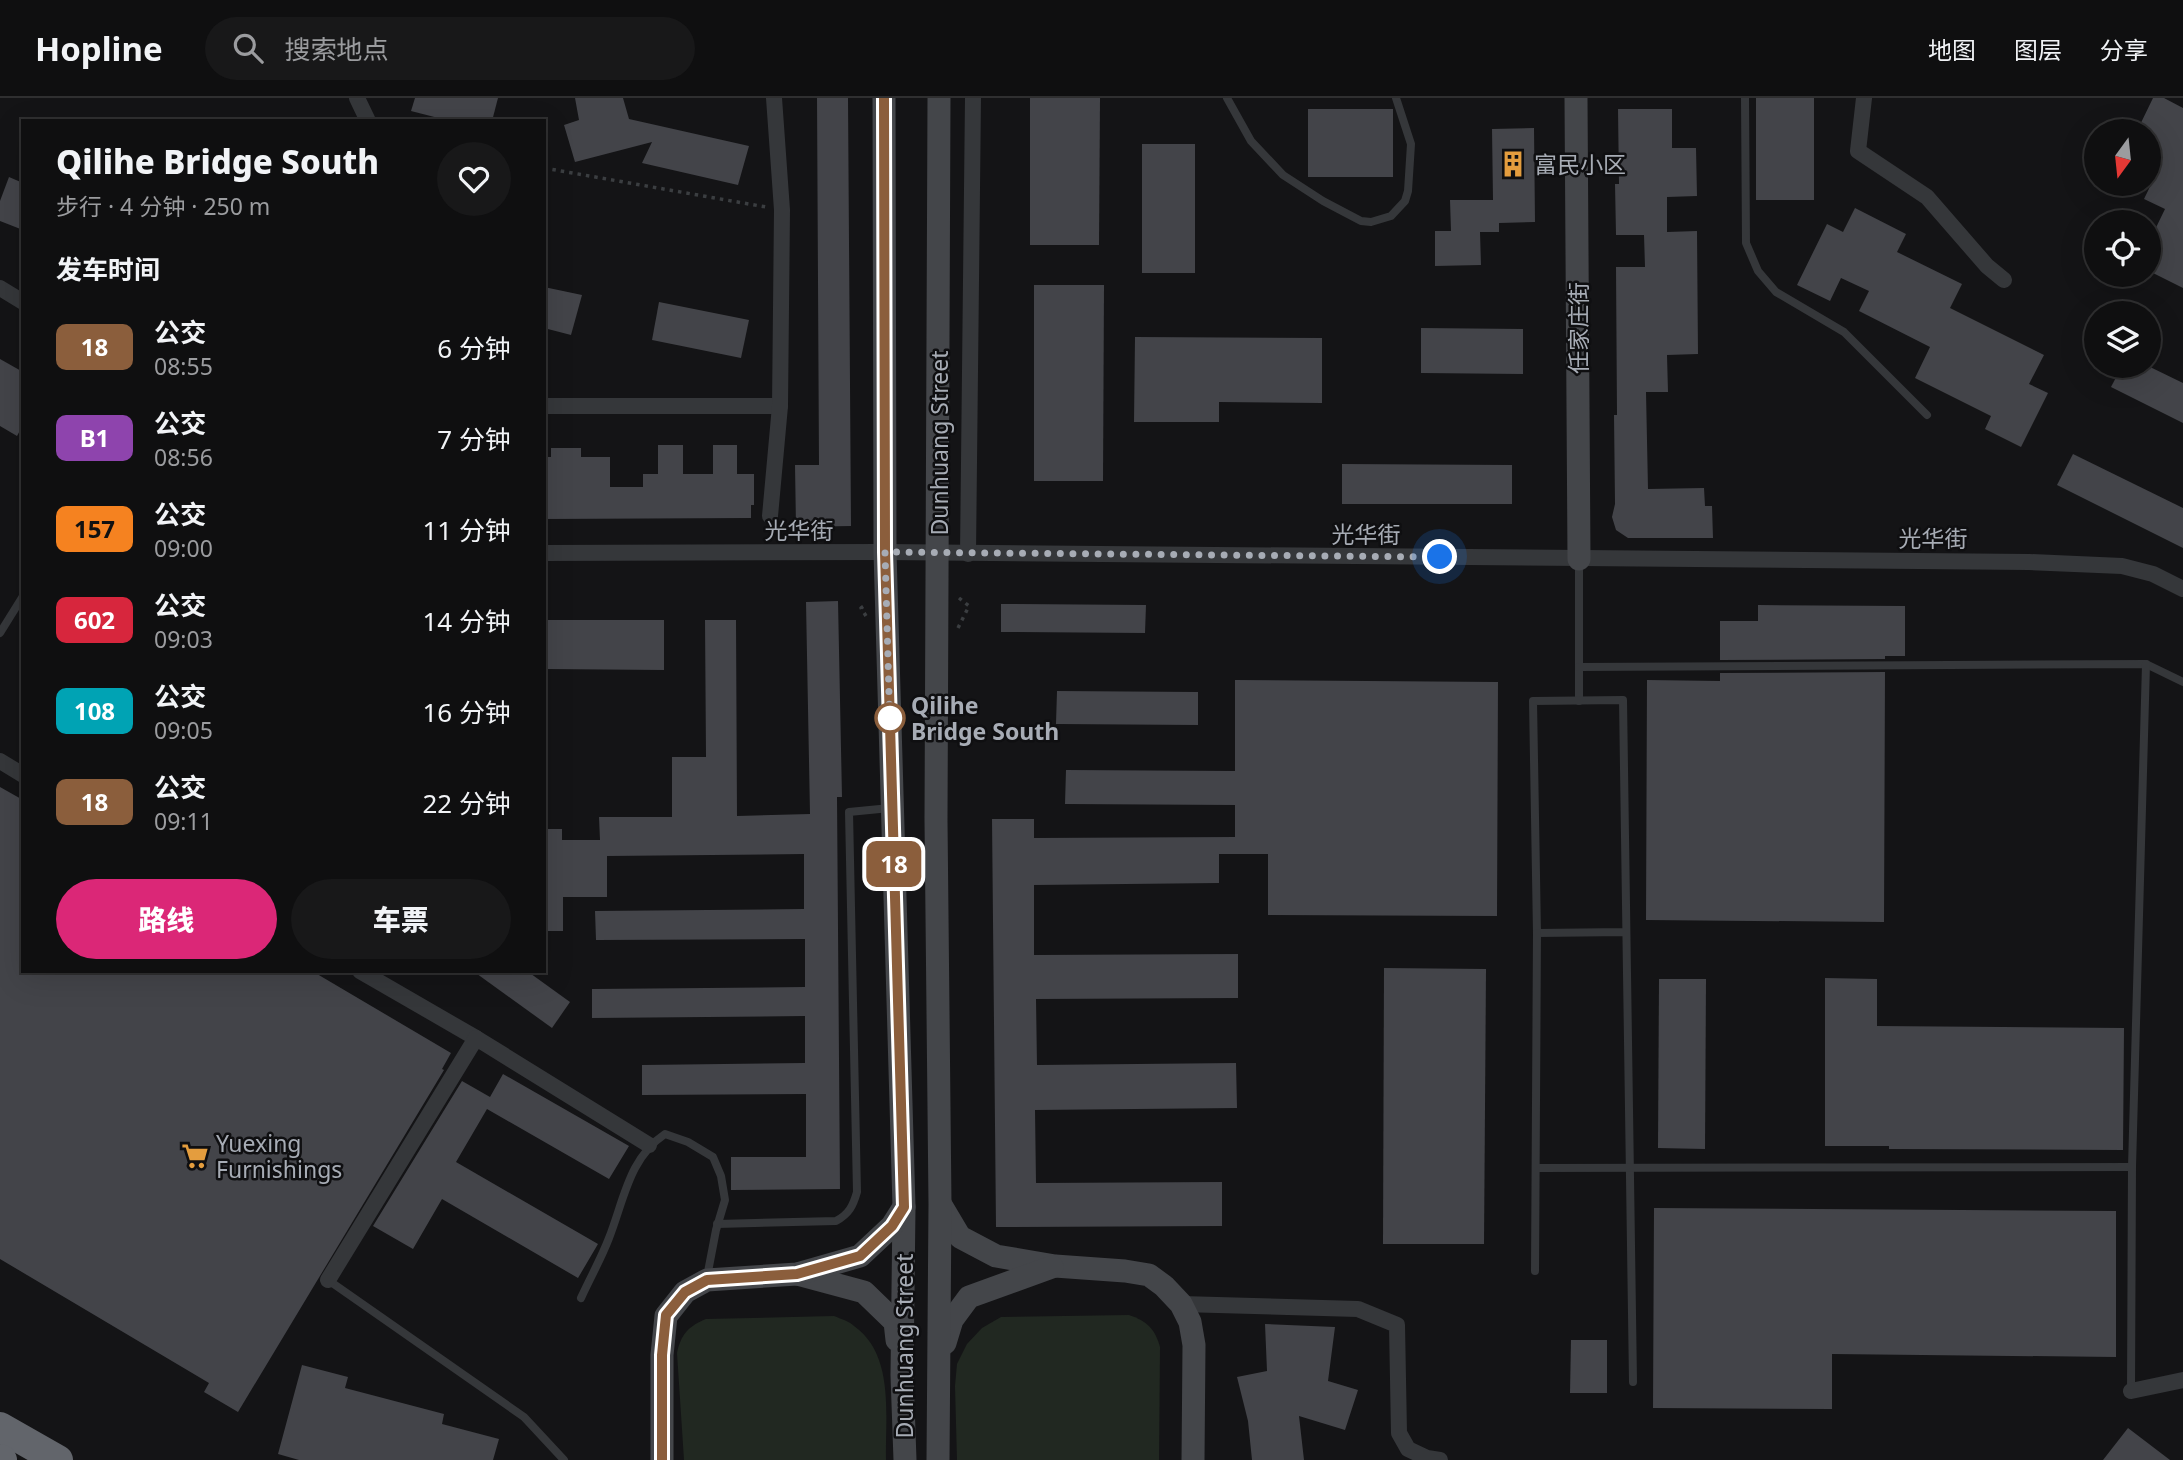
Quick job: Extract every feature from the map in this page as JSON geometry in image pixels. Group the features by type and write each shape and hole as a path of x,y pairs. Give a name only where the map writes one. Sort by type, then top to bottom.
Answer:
{"highway":[{"path":"0,1427 58,1460"}],"main road":[{"name":"Dunhuang Street","path":"884,98 885,552 904,1207 902,1375 905,1460"},
{"name":"Dunhuang Street","path":"938,1460 940,1205 936,820 939,98"},
{"name":"任家庄街","path":"1576,98 1579,559"},
{"path":"940,1205 960,1237 996,1256 1055,1266 1149,1275 1164,1286 1181,1304 1190,1322 1194,1345 1193,1460"},
{"path":"662,1460 662,1355 666,1315 685,1292 707,1280 797,1274 860,1256 892,1226 904,1207"},
{"path":"939,1360 952,1320 969,1297 1055,1266"},
{"path":"797,1274 864,1293 895,1322 902,1375"}],"street":[{"path":"357,98 367,119"},
{"path":"770,516 780,406 782,210 774,98"},
{"path":"968,554 973,98"},
{"path":"1864,98 1858,151 1927,197 1987,266 2004,280"},
{"path":"0,288 21,301"},
{"path":"546,406 780,406"},
{"name":"光华街","path":"546,553 885,552 2090,564 2122,566 2153,574 2183,589"},
{"path":"0,761 21,774"},
{"path":"363,973 476,1038 649,1145"},
{"path":"328,1280 476,1038"},
{"path":"1181,1304 1358,1309 1397,1325 1399,1433 1408,1449 1427,1458 1440,1460"},
{"path":"2131,1391 2183,1380"}],"lane":[{"path":"1227,98 1251,141 1283,175 1323,201 1361,221 1371,222 1391,216 1405,201 1408,191 1411,144 1396,98"},
{"path":"1745,98 1746,243 1758,271 1776,292 1844,332 1927,415"},
{"path":"1579,559 1579,701"},
{"path":"0,633 21,599"},
{"path":"1579,667 2146,664 2183,682"},
{"path":"2131,1391 2132,1167 2146,664"},
{"path":"1535,1271 1537,933 1533,701 1623,700 1633,1382"},
{"path":"717,1224 836,1221 853,1207 857,1192 849,811 892,807"},
{"path":"1537,933 1626,932"},
{"path":"581,1298 609,1239 629,1180 649,1145 665,1134 688,1142 713,1157 721,1176 724,1200 707,1280"},
{"path":"1535,1168 2132,1167"},
{"path":"328,1280 524,1417 564,1460"}],"path":[{"path":"546,168 782,210"}],"shaded area":[{"path":"1129,1315 1149,1326 1160,1347 1159,1460 957,1460 957,1364 967,1344 982,1328 1001,1317"},
{"path":"834,1316 854,1326 867,1338 876,1353 885,1387 886,1460 684,1460 677,1353 683,1336 690,1328 706,1319"}],"building":[{"path":"415,98 498,98 493,119 442,119 411,111"},
{"path":"575,98 623,98 629,119 749,146 738,185 642,163 652,142 575,162 564,125 579,120"},
{"path":"817,98 848,98 851,526 796,527 795,465 819,465"},
{"path":"1030,98 1100,98 1099,245 1030,245"},
{"path":"1756,98 1814,98 1814,200 1756,200"},
{"path":"2153,98 2164,98 2183,108 2183,288 2161,277 2161,217 2165,209 2144,199 2145,196 2161,196 2161,119 2143,119"},
{"path":"1308,109 1393,109 1393,177 1308,177"},
{"path":"1618,109 1672,109 1672,148 1696,148 1697,196 1667,197 1667,232 1697,231 1698,354 1667,355 1668,392 1646,392 1648,489 1704,488 1705,506 1712,506 1713,538 1628,538 1616,530 1612,517 1615,504 1614,415 1617,415 1616,267 1645,267 1644,235 1616,235 1615,184 1619,184"},
{"name":"富民小区","path":"1534,128 1535,222 1499,223 1499,232 1480,232 1481,265 1435,266 1435,231 1451,231 1450,200 1493,200 1492,129"},
{"path":"1142,144 1195,144 1195,273 1142,273"},
{"path":"9,177 21,182 21,229 0,221 0,201"},
{"path":"1855,208 1906,234 1897,252 1962,284 1950,308 2044,355 2029,384 2048,393 2021,447 1985,429 1991,416 1915,378 1930,347 1859,311 1869,291 1841,278 1830,301 1797,285 1827,224 1843,232"},
{"path":"1034,285 1104,285 1103,481 1034,481"},
{"path":"546,287 582,295 571,335 546,329"},
{"path":"659,302 749,320 741,358 652,340"},
{"path":"1421,328 1523,329 1523,374 1421,373"},
{"path":"1135,337 1322,338 1322,403 1219,402 1219,422 1134,422"},
{"path":"0,359 21,371 21,429 17,436 0,426"},
{"path":"2161,372 2183,383 2183,423 2111,387 2116,378 2161,378"},
{"path":"658,445 683,445 683,474 713,474 713,445 737,445 737,474 754,474 754,505 751,505 751,518 546,519 546,457 551,457 551,448 581,448 581,457 610,457 610,487 643,487 643,474 658,474"},
{"path":"2073,454 2183,508 2183,548 2057,485"},
{"path":"1342,464 1512,465 1512,504 1342,504"},
{"path":"838,601 842,797 837,797 840,1189 731,1190 731,1157 806,1157 806,1094 642,1095 642,1065 805,1063 805,1016 592,1018 592,989 805,987 805,939 596,940 595,911 804,909 804,854 607,856 607,897 563,897 563,931 546,931 546,829 562,829 562,840 600,840 599,817 672,817 672,757 706,757 705,620 736,620 737,816 810,814 806,602"},
{"path":"1001,604 1146,605 1145,633 1001,632"},
{"path":"1758,605 1905,606 1905,656 1885,656 1885,659 1720,660 1720,621 1758,621"},
{"path":"546,620 664,620 664,670 546,669"},
{"path":"1885,672 1884,922 1646,920 1647,680 1720,681 1720,673"},
{"path":"1235,680 1498,682 1497,916 1268,915 1268,854 1219,854 1219,883 1034,885 1034,955 1238,954 1238,998 1036,999 1037,1065 1236,1063 1237,1108 1035,1110 1036,1183 1222,1182 1222,1226 996,1227 992,819 1034,819 1034,838 1235,837 1235,805 1065,804 1066,770 1235,771"},
{"path":"1057,691 1198,692 1198,725 1056,724"},
{"name":"Yuexing Furnishings","path":"0,787 21,799 21,973 315,973 451,1053 442,1069 444,1070 238,1412 204,1392 209,1383 0,1259"},
{"path":"1384,968 1486,969 1484,1244 1383,1244"},
{"path":"476,973 530,973 570,1002 552,1028"},
{"path":"1825,978 1877,979 1877,1026 2124,1028 2123,1150 1889,1149 1889,1146 1825,1146"},
{"path":"1659,979 1706,979 1705,1149 1658,1148"},
{"path":"503,1074 629,1146 609,1179 487,1109 456,1162 598,1244 578,1278 442,1199 413,1249 373,1226 462,1081 490,1097"},
{"path":"1654,1208 2116,1211 2116,1357 1832,1354 1832,1409 1653,1408"},
{"path":"1265,1324 1335,1327 1328,1381 1358,1390 1345,1430 1299,1416 1304,1460 1252,1460 1248,1421 1237,1377 1267,1371"},
{"path":"1571,1340 1607,1340 1607,1393 1570,1393"},
{"path":"302,1365 348,1377 345,1388 444,1414 442,1424 499,1439 493,1460 299,1460 278,1454"},
{"path":"2128,1428 2170,1460 2103,1460"}],"bus line":[{"name":"18","path":"662,1460 662,1355 666,1315 685,1292 707,1280 797,1274 860,1256 892,1226 904,1207 885,552 884,98"}],"place":[{"name":"富民小区","path":"1513,164"},
{"name":"Qilihe Bridge South","path":"890,718"},
{"name":"Yuexing Furnishings","path":"195,1156"}],"route":[{"path":"890,718 890,730 885,552 1440,557"}]}
